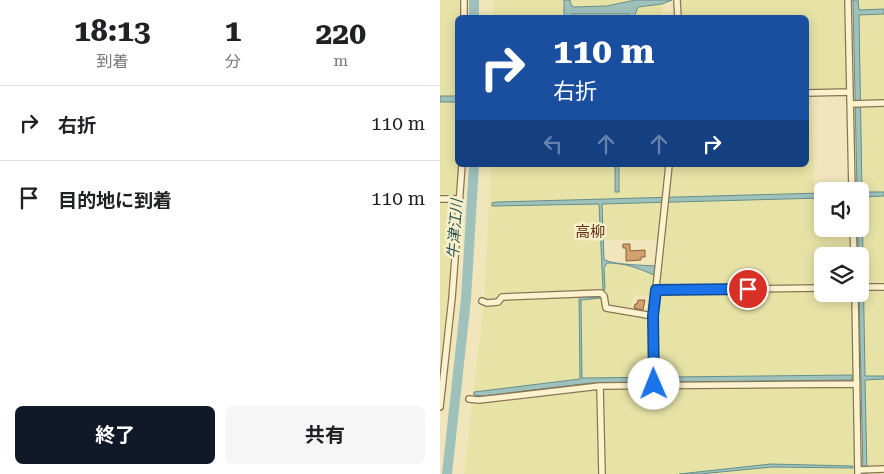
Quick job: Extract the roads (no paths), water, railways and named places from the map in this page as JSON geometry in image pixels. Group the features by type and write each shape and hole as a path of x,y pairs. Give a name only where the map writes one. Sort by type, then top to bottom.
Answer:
{"street":[{"path":"464,0 464,15"},
{"path":"677,0 678,15"},
{"path":"848,0 852,182"},
{"path":"809,93 850,92"},
{"path":"850,104 884,103"},
{"path":"440,407 452,298 462,167"},
{"path":"654,384 653,316 669,167"},
{"path":"440,199 460,199"},
{"path":"869,287 884,287"},
{"path":"656,290 814,288"},
{"path":"482,301 487,303 498,302 502,297 602,294 606,308 653,316"},
{"path":"855,302 858,472 868,469 884,469"},
{"path":"469,398 479,400 600,386 654,384 857,384"},
{"path":"600,386 602,474"}],"water":[{"path":"564,0 570,0 571,5 574,7 607,6 635,0 672,0 662,4 638,7 635,15 564,15"},
{"path":"853,0 858,0 859,10 884,9 884,14 859,15 862,182 857,182"},
{"path":"440,96 455,96 455,102 440,102"},
{"path":"615,167 619,167 619,192 615,192"},
{"path":"869,192 884,192 884,196 869,197"},
{"path":"814,193 814,198 602,204 604,259 620,264 607,263 604,268 605,288 601,298 581,300 582,378 852,375 852,380 591,383 483,396 474,395 474,392 580,379 579,297 600,297 603,290 599,204 492,206 492,203 497,202"},
{"path":"858,237 863,237 863,247 858,247"},
{"path":"620,264 655,266 654,275 631,266"},
{"path":"859,302 864,302 865,376 884,376 884,379 865,380 867,474 863,474"},
{"path":"771,464 853,466 853,468 772,467 700,474 679,474"}],"waterway":[{"name":"牛津江川","path":"474,0 474,15"},
{"name":"牛津江川","path":"447,474 466,299 474,167"}],"district":[{"name":"高柳","path":"590,232"}]}
